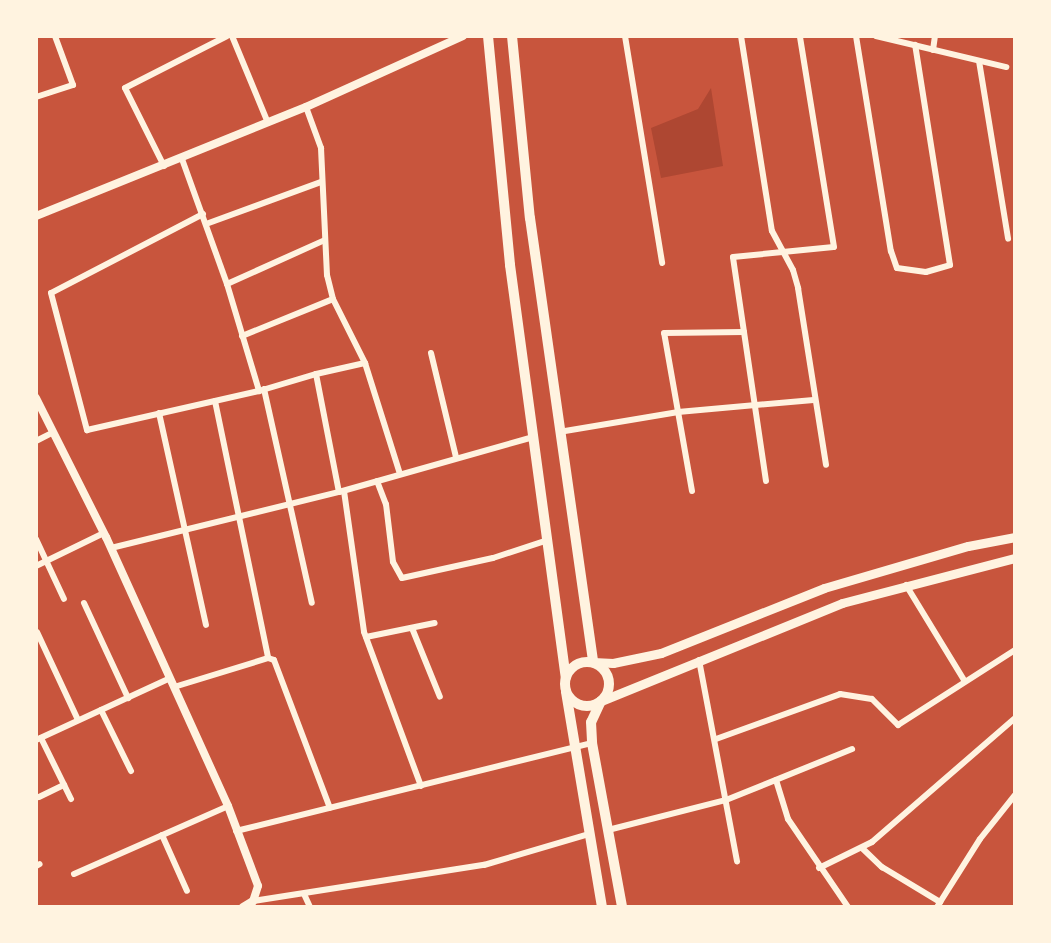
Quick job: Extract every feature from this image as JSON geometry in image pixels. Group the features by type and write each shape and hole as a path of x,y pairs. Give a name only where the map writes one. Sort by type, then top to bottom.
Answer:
{"main road":[{"path":"488,36 510,265 545,541 574,748 602,907"},
{"path":"512,36 530,218 593,662"},
{"path":"566,677 574,665 613,663 661,653 824,588 968,546 1015,537"},
{"path":"566,692 581,706 601,701 842,603 1015,558"},
{"path":"593,662 601,666 609,677 609,690 591,722 592,743 622,907"}],"street":[{"path":"36,97 73,85 55,36"},
{"path":"164,166 125,88 230,36 268,123"},
{"path":"36,216 306,107 463,36"},
{"path":"625,36 662,263"},
{"path":"741,36 772,231 798,288 813,400 826,465"},
{"path":"766,481 733,257 834,247 800,36"},
{"path":"856,36 891,251 897,268 926,272 950,265 915,45"},
{"path":"876,36 1006,67"},
{"path":"933,50 935,36"},
{"path":"979,61 1008,239"},
{"path":"306,107 321,148 325,240 333,299 365,363 400,474"},
{"path":"182,159 261,390 291,504 312,603"},
{"path":"206,224 321,182"},
{"path":"203,214 51,293 87,430 365,363"},
{"path":"227,284 325,240"},
{"path":"242,336 333,299"},
{"path":"692,491 664,333 744,332"},
{"path":"431,353 456,457"},
{"path":"316,374 342,492 366,637 421,786"},
{"path":"36,398 104,533 228,806 258,886 253,901"},
{"path":"559,432 678,412 813,400"},
{"path":"215,401 268,658 277,665 330,808"},
{"path":"159,413 206,625"},
{"path":"36,441 52,433"},
{"path":"111,548 342,492 533,437"},
{"path":"377,481 386,504 393,562 402,578 493,558 545,541"},
{"path":"36,566 104,533"},
{"path":"36,539 64,599"},
{"path":"906,585 964,680"},
{"path":"84,603 128,698"},
{"path":"366,637 435,623"},
{"path":"412,628 440,697"},
{"path":"37,632 78,720"},
{"path":"36,652 45,648"},
{"path":"716,739 840,694 872,699 898,725 1015,650"},
{"path":"71,799 38,739 128,698 172,682 268,658"},
{"path":"699,660 737,861"},
{"path":"101,710 131,771"},
{"path":"819,868 862,848 1015,718"},
{"path":"236,831 592,743"},
{"path":"608,830 726,800 852,749"},
{"path":"776,780 788,819 848,907"},
{"path":"39,797 64,785"},
{"path":"862,848 882,867 938,904 980,839 1015,795"},
{"path":"74,874 228,806"},
{"path":"243,907 253,901 484,865 589,834"},
{"path":"162,835 187,891"},
{"path":"304,894 310,907"}],"shaded area":[{"path":"711,88 723,166 661,178 651,128 698,109"}]}
